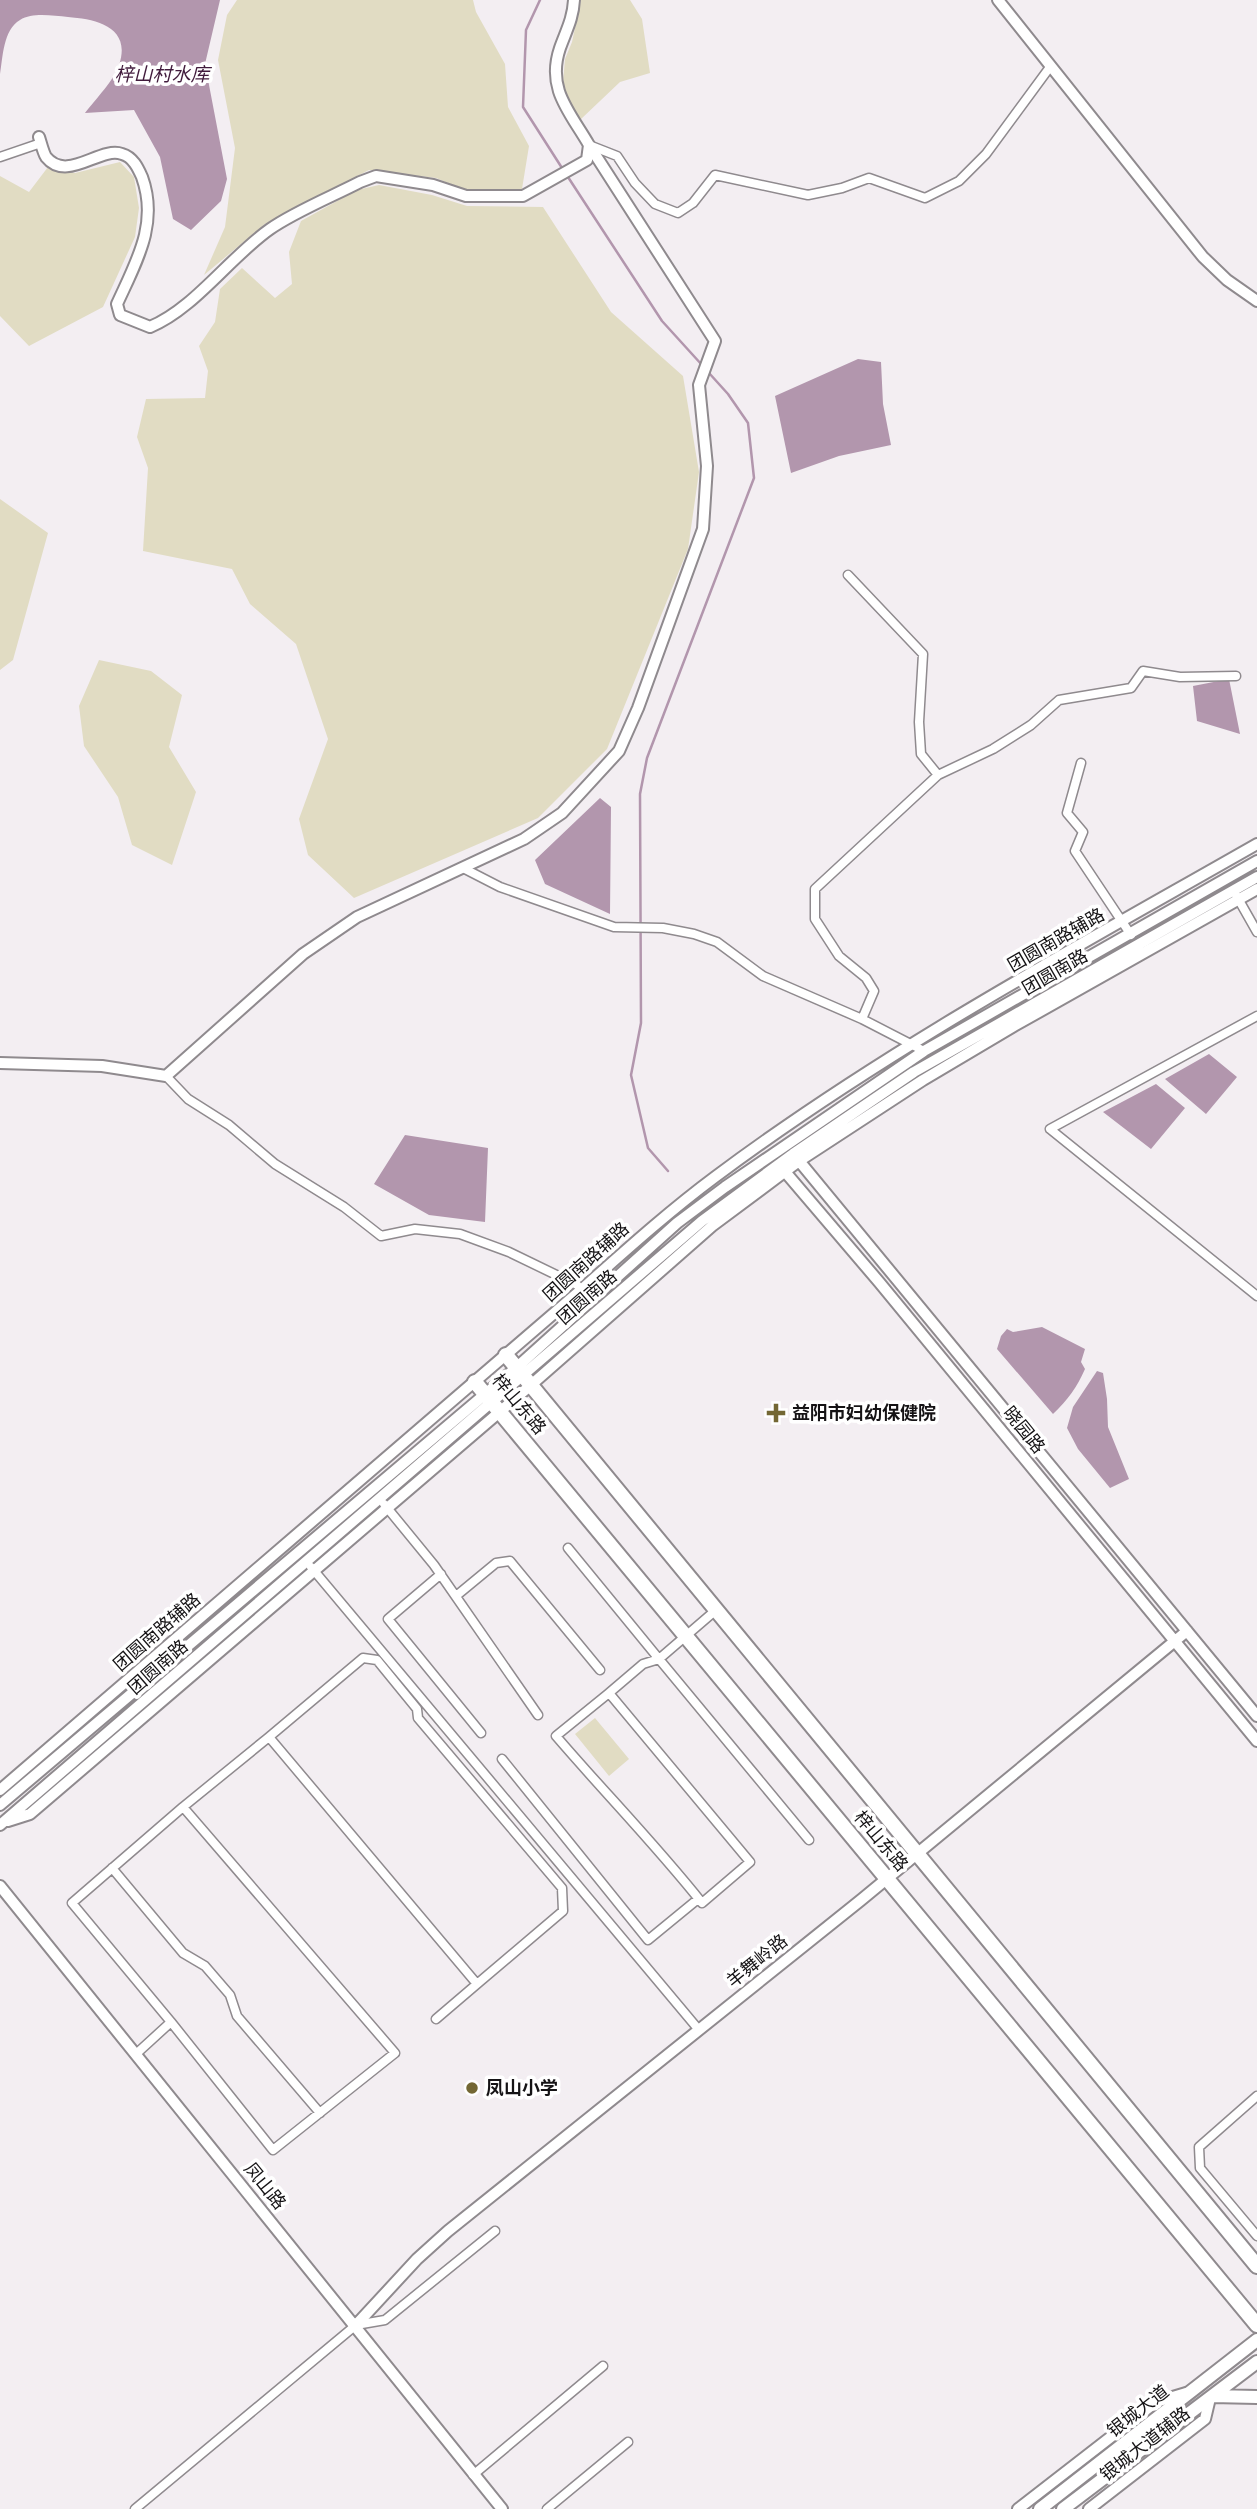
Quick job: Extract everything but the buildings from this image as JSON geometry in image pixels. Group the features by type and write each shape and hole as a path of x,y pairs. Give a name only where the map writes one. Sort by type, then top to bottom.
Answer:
{"highway":[{"name":"梓山东路","path":"506,1355 1257,2266"},
{"name":"梓山东路","path":"475,1382 1257,2325"}],"main road":[{"name":"银城大道","path":"1040,2509 1257,2340"},
{"name":"银城大道","path":"1063,2509 1257,2362"},
{"path":"1211,2397 1257,2398"}],"street":[{"path":"166,1076 303,954 358,917 524,839 562,813 619,751 638,708 703,529 707,466 699,385 715,341 564,107 556,87 559,50 573,19 574,0"},
{"path":"998,0 1203,257 1227,280 1257,301"},
{"path":"589,145 617,156 635,183 655,204 678,213 693,203 715,175 808,195 842,188 869,178 925,198 959,181 986,154 1050,66"},
{"path":"0,156 40,140 47,157 56,164 70,166 113,153 124,154 137,164 148,199 148,224 141,252 117,304 120,315 150,327 162,323 270,229 360,182 376,176 433,185 466,196 523,196 587,160 589,145"},
{"path":"848,575 923,654 919,722 921,754 938,775"},
{"path":"862,1018 874,991 866,978 839,956 814,919 815,889 938,775 1002,743 1031,725 1059,700 1131,688 1143,671 1180,677 1236,676"},
{"path":"1081,763 1067,813 1083,832 1075,850 1130,935"},
{"name":"团圆南路辅路","path":"0,1790 658,1222 777,1132 910,1044 1257,844"},
{"name":"团圆南路","path":"524,1376 591,1301 677,1223 772,1153 924,1051 1257,861"},
{"path":"463,867 500,887 614,927 640,927 694,934 717,942 763,976 862,1018 924,1051"},
{"name":"团圆南路","path":"0,1805 493,1402 684,1236 914,1072 1236,895 1257,877"},
{"path":"1257,889 1236,895 1257,932"},
{"path":"1257,1016 1050,1129 1257,1296"},
{"path":"0,1063 102,1066 166,1076 188,1099 229,1125 275,1164 344,1207 381,1236 415,1229 460,1234 509,1252 577,1285 591,1301"},
{"name":"晓园路","path":"777,1132 1257,1716"},
{"name":"晓园路","path":"764,1142 782,1168 888,1292 1257,1741"},
{"path":"493,1402 782,1168"},
{"path":"684,1236 712,1226"},
{"name":"团圆南路","path":"1,1824 311,1566 493,1402"},
{"path":"384,1503 441,1574 538,1716"},
{"path":"568,1548 808,1840"},
{"path":"456,1596 496,1563 510,1562 600,1670"},
{"path":"311,1566 699,2030"},
{"path":"441,1574 388,1619 481,1733"},
{"path":"609,1693 750,1862 702,1903 635,1822 556,1736 643,1664 659,1659 716,1609"},
{"name":"羊舞岭路","path":"356,2325 417,2259 448,2231 887,1879 1187,1631"},
{"path":"183,1807 395,2053 273,2150 72,1903 183,1807 363,1658 377,1660 417,1709 418,1718 562,1888 563,1910 436,2020"},
{"path":"269,1737 477,1984"},
{"path":"502,1759 648,1940 698,1899"},
{"path":"112,1868 183,1952 205,1966 230,1995 237,2016 320,2113"},
{"name":"凤山路","path":"0,1886 5,1896 356,2325 502,2509"},
{"path":"136,2054 171,2022"},
{"path":"1257,2096 1199,2147 1200,2168 1257,2236"},
{"path":"135,2509 356,2325 384,2320 495,2231"},
{"path":"473,2474 603,2366"},
{"name":"银城大道辅路","path":"1018,2509 1156,2402 1189,2393"},
{"name":"银城大道辅路","path":"1089,2509 1205,2419 1211,2397"},
{"path":"547,2509 628,2442"}],"shaded area":[{"path":"237,0 473,0 476,12 505,64 508,107 529,146 522,189 467,191 436,178 369,170 265,224 204,275 225,227 235,148 218,60 227,15"},
{"path":"581,0 630,0 642,19 650,73 620,82 580,120 562,94 565,59 572,42"},
{"path":"120,162 134,177 139,208 135,237 103,307 29,346 0,316 0,176 29,192 48,167 75,173"},
{"path":"379,185 432,195 467,206 543,207 611,312 683,376 699,472 688,549 607,749 538,818 354,898 308,855 299,819 328,739 296,644 250,604 232,569 143,551 148,468 137,437 146,399 205,398 208,371 199,346 215,322 220,289 242,268 275,298 292,284 289,252 301,221 357,190"},
{"path":"0,499 48,533 13,660 0,670"},
{"path":"99,660 151,671 182,695 169,747 196,792 172,865 132,845 118,797 84,746 79,706"},
{"path":"595,1718 629,1759 609,1776 575,1734"}],"water":[{"name":"梓山村水库","path":"0,0 220,0 205,64 227,179 221,201 191,230 173,219 160,157 134,110 85,113 117,71 122,52 116,34 100,23 79,18 43,15 25,18 14,24 10,30 0,74"},
{"path":"858,359 881,362 883,404 891,445 839,456 791,473 775,396"},
{"path":"1229,679 1240,734 1197,721 1193,686"},
{"path":"600,798 611,807 610,914 545,884 535,860"},
{"path":"1209,1054 1237,1077 1206,1114 1165,1079"},
{"path":"1156,1084 1185,1108 1151,1149 1103,1112"},
{"path":"405,1135 488,1148 485,1222 429,1215 374,1184"},
{"path":"1042,1327 1085,1349 1081,1362 1085,1369 1082,1376 1068,1398 1053,1414 997,1349 1001,1336 1007,1329 1013,1332"},
{"path":"1097,1371 1103,1373 1108,1427 1129,1479 1110,1488 1078,1449 1067,1428 1073,1407"}],"waterway":[{"path":"540,0 526,30 523,107 562,168"},
{"path":"566,174 662,321 702,365"},
{"path":"668,1171 648,1148 631,1075 641,1023 640,794 647,758 754,478 748,423 709,373"}],"place":[{"name":"益阳市妇幼保健院","path":"776,1413"},
{"name":"凤山小学","path":"472,2088"}]}
